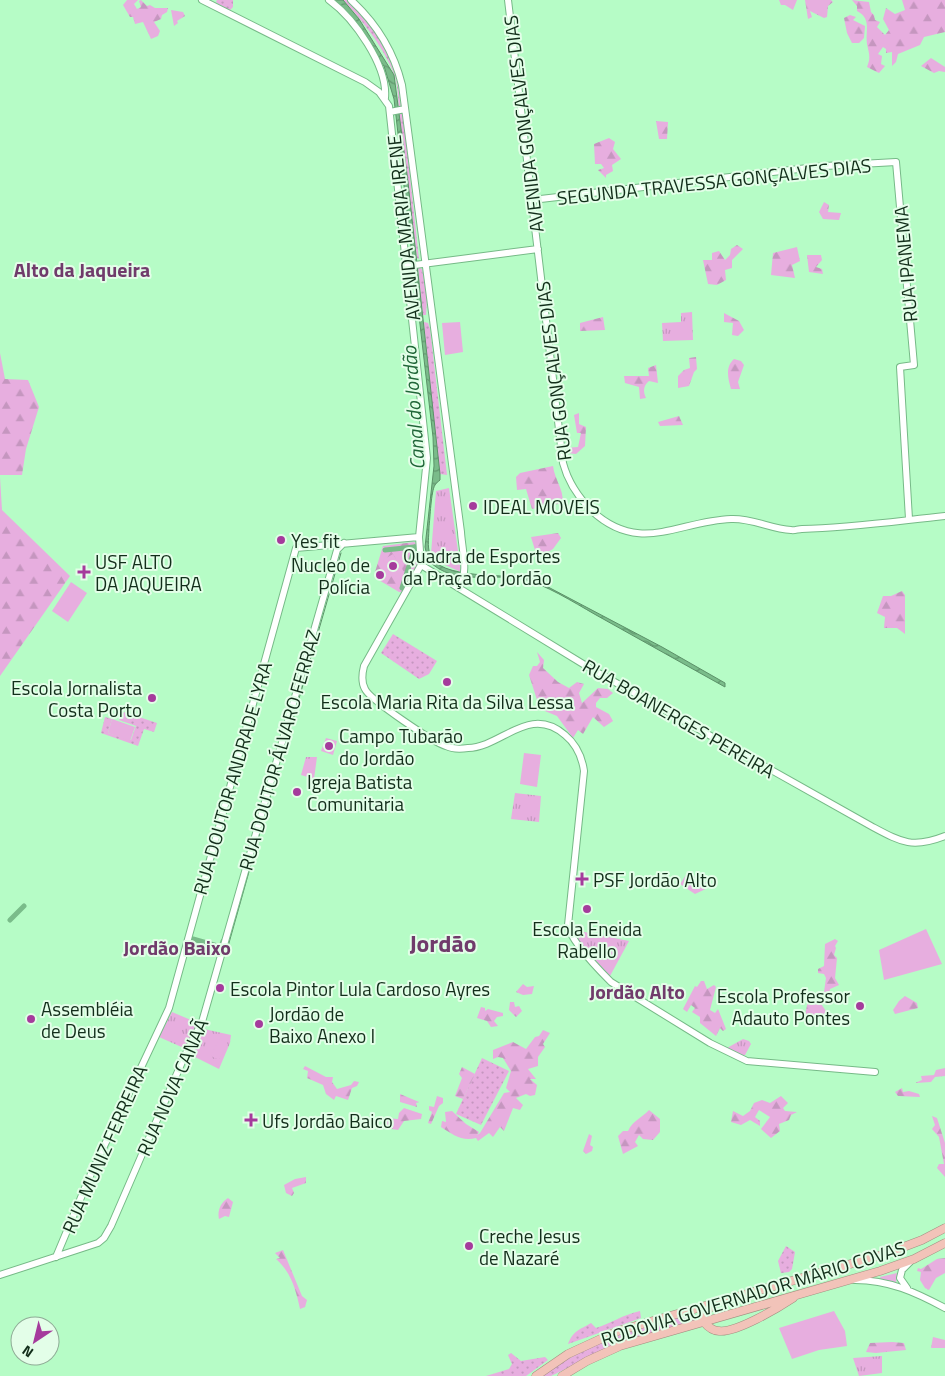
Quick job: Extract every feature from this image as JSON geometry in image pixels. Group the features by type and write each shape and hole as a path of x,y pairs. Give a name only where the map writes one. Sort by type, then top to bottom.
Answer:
{"highway":[{"name":"RODOVIA GOVERNADOR MÁRIO COVAS","path":"536,1376 568,1354 605,1337 897,1250 945,1228"},
{"name":"RODOVIA GOVERNADOR MÁRIO COVAS","path":"562,1376 587,1361 620,1346 914,1259 945,1243"},
{"path":"700,1322 717,1331 732,1329 798,1294"},
{"path":"700,1322 705,1311 720,1302"},
{"path":"694,1309 700,1315 700,1322"}],"street":[{"name":"AVENIDA MARIA IRENE","path":"202,0 365,82 384,98 392,112 427,458 419,537 421,566"},
{"path":"329,0 344,14 378,61 385,83 384,98"},
{"path":"351,0 376,27 392,55 402,84 465,571 464,579 459,588"},
{"name":"AVENIDA GONÇALVES DIAS","path":"508,0 538,249"},
{"path":"392,112 404,109"},
{"name":"SEGUNDA TRAVESSA GONÇALVES DIAS","path":"532,200 834,166 896,162"},
{"name":"RUA IPANEMA","path":"896,162 914,365 900,367 909,520"},
{"path":"408,266 538,249"},
{"name":"RUA GONÇALVES DIAS","path":"538,249 563,463 568,480 576,493 607,522 630,532 658,534 730,519 754,521 790,530 832,530 945,516"},
{"path":"336,547 344,543 419,537"},
{"name":"RUA DOUTOR ANDRADE LYRA","path":"154,1040 168,1008 296,548 336,547"},
{"name":"RUA DOUTOR ÁLVARO FERRAZ","path":"223,951 336,547"},
{"path":"421,566 364,666 363,680 365,690 402,719 445,746 476,747 513,729 536,724 558,730 572,742 580,754 584,771 568,926 578,943 610,982 710,1043 747,1061 875,1072"},
{"name":"RUA BOANERGES PEREIRA","path":"421,566 588,667 877,829 897,839 915,844 926,844 945,836"},
{"name":"RUA NOVA CANAÃ","path":"0,1275 102,1240 113,1220 181,1065 202,1022 223,951"},
{"name":"RUA MUNIZ FERREIRA","path":"56,1257 87,1184 154,1040"},
{"path":"908,1289 901,1280 901,1274 904,1267 914,1259"},
{"path":"846,1280 878,1280 908,1289 945,1308"}],"green space":[{"path":"127,0 138,0 134,4 137,9 141,7 139,1 141,0 147,6 168,8 161,19 154,22 160,31 158,36 151,39 143,22 135,24 133,17 130,17 123,5"},
{"path":"217,0 233,0 233,7 228,12 216,2"},
{"path":"343,0 347,0 369,24 385,49 396,77 401,108 399,109 398,91 390,64 365,25"},
{"path":"779,0 797,0 793,10 785,5 781,5"},
{"path":"805,0 831,0 833,2 828,6 827,17 824,18 810,11 812,17 808,19"},
{"path":"852,0 869,2 875,20 880,22 877,27 885,35 889,30 883,19 886,8 895,14 905,10 902,0 945,0 945,32 924,37 920,45 898,54 896,62 892,66 892,52 886,53 886,49 883,47 878,54 882,56 881,64 885,66 879,73 867,67 869,56 867,25 865,18 857,11 857,6"},
{"path":"171,10 183,12 185,16 177,21 178,23 174,26"},
{"path":"850,15 856,17 853,20 865,26 864,38 859,43 852,43 847,33 844,18"},
{"path":"931,58 945,67 945,72 939,71 934,73 921,66"},
{"path":"399,113 403,113 419,259 417,258"},
{"path":"656,121 668,122 667,139 659,139"},
{"path":"609,138 615,142 613,149 621,159 612,165 613,171 606,175 606,178 598,170 604,168 601,164 595,164 594,144"},
{"path":"824,202 829,205 828,212 841,213 839,220 823,219 819,212"},
{"path":"737,245 743,249 732,260 732,268 725,270 726,280 717,285 708,284 703,260 712,260 712,253 719,251 725,260 730,255 731,249"},
{"path":"797,247 800,261 792,265 795,278 771,275 773,253"},
{"path":"807,255 821,255 822,260 816,267 822,269 823,274 809,272"},
{"path":"418,267 422,269 427,298 426,315 423,315"},
{"path":"692,312 693,340 663,341 662,323 681,322 681,313"},
{"path":"724,313 739,321 744,330 738,336 732,335 733,323 724,322"},
{"path":"603,317 605,330 580,331 580,323"},
{"path":"424,322 428,323 430,329 447,475 440,474 438,470"},
{"path":"460,322 463,352 445,355 442,323"},
{"path":"0,353 5,379 28,380 39,407 26,449 22,475 0,475"},
{"path":"696,357 697,369 689,386 678,388 678,376 684,370 690,368 689,358"},
{"path":"734,359 741,361 744,365 738,382 740,389 731,389 729,381 728,369"},
{"path":"656,365 658,383 649,381 644,389 646,398 640,399 639,387 625,383 624,376 649,376 648,368"},
{"path":"579,413 579,424 586,427 585,446 576,454 567,453 565,448 578,447 581,433 577,433 574,415"},
{"path":"679,416 683,425 660,426 658,422"},
{"path":"553,466 562,493 563,503 532,509 526,489 517,490 516,477 520,473"},
{"path":"0,477 2,510 70,576 0,676"},
{"path":"449,488 461,572 436,561 431,554 436,491"},
{"path":"558,533 561,538 553,549 546,553 535,550 531,537"},
{"path":"414,542 417,544 418,564 404,592 399,592 377,579 375,572 383,546"},
{"name":"Quadra de Esportes da Praça do Jordão","path":"393,554 404,572 393,578 383,560"},
{"path":"71,582 87,593 68,622 52,611"},
{"path":"902,591 905,595 905,634 897,628 884,628 885,617 877,613 883,596 891,596"},
{"path":"393,634 437,661 429,674 419,679 381,653"},
{"path":"537,652 544,660 543,668 558,682 569,688 577,682 584,684 579,693 582,703 598,688 608,689 613,693 607,698 600,698 596,703 596,707 609,714 613,721 604,727 593,717 583,734 578,730 573,738 557,716 540,709 529,675 533,666 537,666 540,662"},
{"path":"124,712 157,723 154,732 144,729 138,746 101,733 105,717 112,719 108,733 131,740 136,726 119,720"},
{"path":"112,719 135,727 130,741 108,733"},
{"name":"Campo Tubarão do Jordão","path":"326,738 337,741 333,755 321,751"},
{"path":"524,753 541,755 537,787 520,784"},
{"path":"306,757 317,757 314,779 301,775"},
{"path":"515,793 541,796 539,822 511,819"},
{"path":"691,874 703,883 710,884 710,887 695,894 680,884 686,875"},
{"path":"570,929 629,941 610,976 569,932"},
{"path":"926,929 942,964 884,980 879,950"},
{"path":"835,939 838,941 835,946 834,955 837,958 835,978 839,985 830,989 828,1000 823,999 826,978 824,974 818,973 818,969 824,966 825,944"},
{"path":"604,943 617,957 607,966 595,951"},
{"path":"701,981 704,981 707,989 714,985 716,987 710,1010 715,1013 718,1009 726,1029 723,1031 720,1028 716,1036 700,1023 700,1017 692,1012 695,1008 691,1005 687,1012 683,1009 695,986 697,987"},
{"path":"523,984 527,987 534,986 532,994 523,995 516,992"},
{"path":"905,996 917,1003 918,1008 895,1014 893,1010"},
{"path":"808,1001 819,1001 826,1011 823,1018 805,1015"},
{"path":"510,1002 514,1002 515,1007 519,1006 522,1011 516,1017 509,1010"},
{"path":"481,1007 485,1008 485,1011 488,1009 503,1013 503,1016 497,1017 494,1021 498,1026 491,1027 487,1021 477,1018"},
{"path":"172,1012 198,1023 186,1049 159,1037"},
{"path":"204,1029 231,1035 230,1043 219,1069 191,1055"},
{"path":"543,1030 550,1033 543,1044 545,1047 538,1057 538,1066 528,1069 536,1079 530,1079 537,1085 535,1095 530,1096 526,1094 516,1098 523,1105 520,1110 513,1108 504,1131 500,1127 493,1137 489,1133 478,1141 476,1138 466,1139 457,1137 441,1127 442,1121 446,1122 445,1112 452,1111 466,1124 479,1132 477,1135 480,1133 504,1093 510,1092 506,1088 511,1071 503,1058 493,1059 493,1050 513,1042 526,1049"},
{"path":"219,1039 228,1044 219,1060 211,1056"},
{"path":"743,1039 751,1044 745,1055 742,1056 727,1048"},
{"path":"482,1058 509,1071 481,1125 456,1114"},
{"path":"305,1066 326,1077 333,1077 332,1082 337,1089 351,1085 354,1081 359,1082 357,1086 352,1088 348,1100 336,1096 334,1100 326,1094 323,1085 307,1078 308,1071 303,1069"},
{"path":"462,1067 475,1074 463,1099 455,1096 462,1078 459,1074"},
{"path":"945,1068 945,1076 935,1077 931,1082 915,1083 922,1080 921,1076 934,1075 936,1070"},
{"path":"902,1088 903,1092 909,1091 919,1094 920,1097 898,1096 895,1092"},
{"path":"400,1094 419,1102 416,1103 417,1107 400,1102"},
{"path":"437,1096 443,1098 443,1103 439,1106 431,1124 428,1123 432,1112 429,1110 429,1106 434,1107"},
{"path":"781,1096 788,1103 783,1108 785,1111 797,1112 791,1115 789,1120 779,1124 780,1131 771,1138 761,1129 770,1117 759,1110 755,1117 760,1121 760,1126 750,1120 741,1125 731,1122 733,1111 743,1116 750,1111 754,1103 762,1100 770,1103"},
{"path":"404,1108 422,1114 421,1119 404,1121 398,1130 386,1128 386,1118 398,1119 399,1113"},
{"path":"649,1110 660,1119 660,1132 653,1140 643,1139 639,1135 635,1142 638,1146 623,1154 618,1136 623,1131 628,1131 632,1124"},
{"path":"932,1116 937,1118 945,1143 945,1177 937,1168 939,1164 944,1164 939,1137 932,1129 935,1125"},
{"path":"589,1134 592,1136 590,1145 593,1147 592,1151 586,1154 583,1151"},
{"path":"306,1177 306,1183 292,1188 294,1193 292,1196 286,1193 284,1185 295,1179"},
{"path":"228,1198 233,1202 229,1217 225,1216 219,1219 220,1207"},
{"path":"786,1246 795,1252 792,1269 789,1272 781,1273 778,1261"},
{"path":"283,1250 302,1296 307,1300 305,1307 300,1309 292,1282 286,1270 276,1259 280,1258 275,1253"},
{"path":"945,1258 945,1273 936,1278 929,1290 925,1288 920,1280 921,1272 917,1271 918,1268 921,1269 937,1259"},
{"path":"897,1273 896,1283 881,1279 880,1277"},
{"path":"640,1311 641,1318 568,1344 574,1333 591,1323 596,1328"},
{"path":"834,1311 845,1331 847,1346 819,1350 792,1359 779,1328"},
{"path":"694,1312 697,1321 578,1363 551,1376 541,1376 578,1353 615,1337"},
{"path":"933,1337 945,1340 945,1348 931,1348"},
{"path":"870,1343 904,1343 906,1350 866,1352"},
{"path":"511,1353 521,1361 545,1357 548,1360 526,1376 486,1376 509,1369 512,1364 508,1355"},
{"path":"882,1356 882,1373 859,1376 853,1358"}],"water":[{"path":"334,0 343,0 359,19 394,75 408,182 440,474 440,480 435,485 432,499 428,541 430,554 435,562 459,572 531,578 662,647 725,683 725,687 540,585 518,578 451,574 439,569 428,560 425,547 434,466 433,437 394,99 384,66 342,7"}],"waterway":[{"path":"385,550 414,547"},
{"path":"402,588 415,547"},
{"path":"281,761 341,553"},
{"path":"227,950 277,772"},
{"path":"10,920 24,906"},
{"path":"193,939 221,947 223,941"}],"place":[{"name":"IDEAL MOVEIS","path":"473,506"},
{"name":"Yes fit","path":"281,540"},
{"name":"Quadra de Esportes da Praça do Jordão","path":"393,566"},
{"name":"USF ALTO DA JAQUEIRA","path":"84,572"},
{"name":"Nucleo de Polícia","path":"380,575"},
{"name":"Escola Maria Rita da Silva Lessa","path":"447,682"},
{"name":"Escola Jornalista Costa Porto","path":"152,698"},
{"name":"Campo Tubarão do Jordão","path":"329,746"},
{"name":"Igreja Batista Comunitaria","path":"297,792"},
{"name":"PSF Jordão Alto","path":"582,879"},
{"name":"Escola Eneida Rabello","path":"587,909"},
{"name":"Escola Pintor Lula Cardoso Ayres","path":"220,988"},
{"name":"Escola Professor Adauto Pontes","path":"860,1006"},
{"name":"Assembléia de Deus","path":"31,1019"},
{"name":"Jordão de Baixo Anexo I","path":"259,1024"},
{"name":"Ufs Jordão Baico","path":"251,1120"},
{"name":"Creche Jesus de Nazaré","path":"469,1246"}],"district":[{"name":"Alto da Jaqueira","path":"82,269"},
{"name":"Jordão","path":"443,943"},
{"name":"Jordão Baixo","path":"177,947"},
{"name":"Jordão Alto","path":"637,991"}],"water label":[{"name":"Canal do Jordão","path":"413,408"}]}
